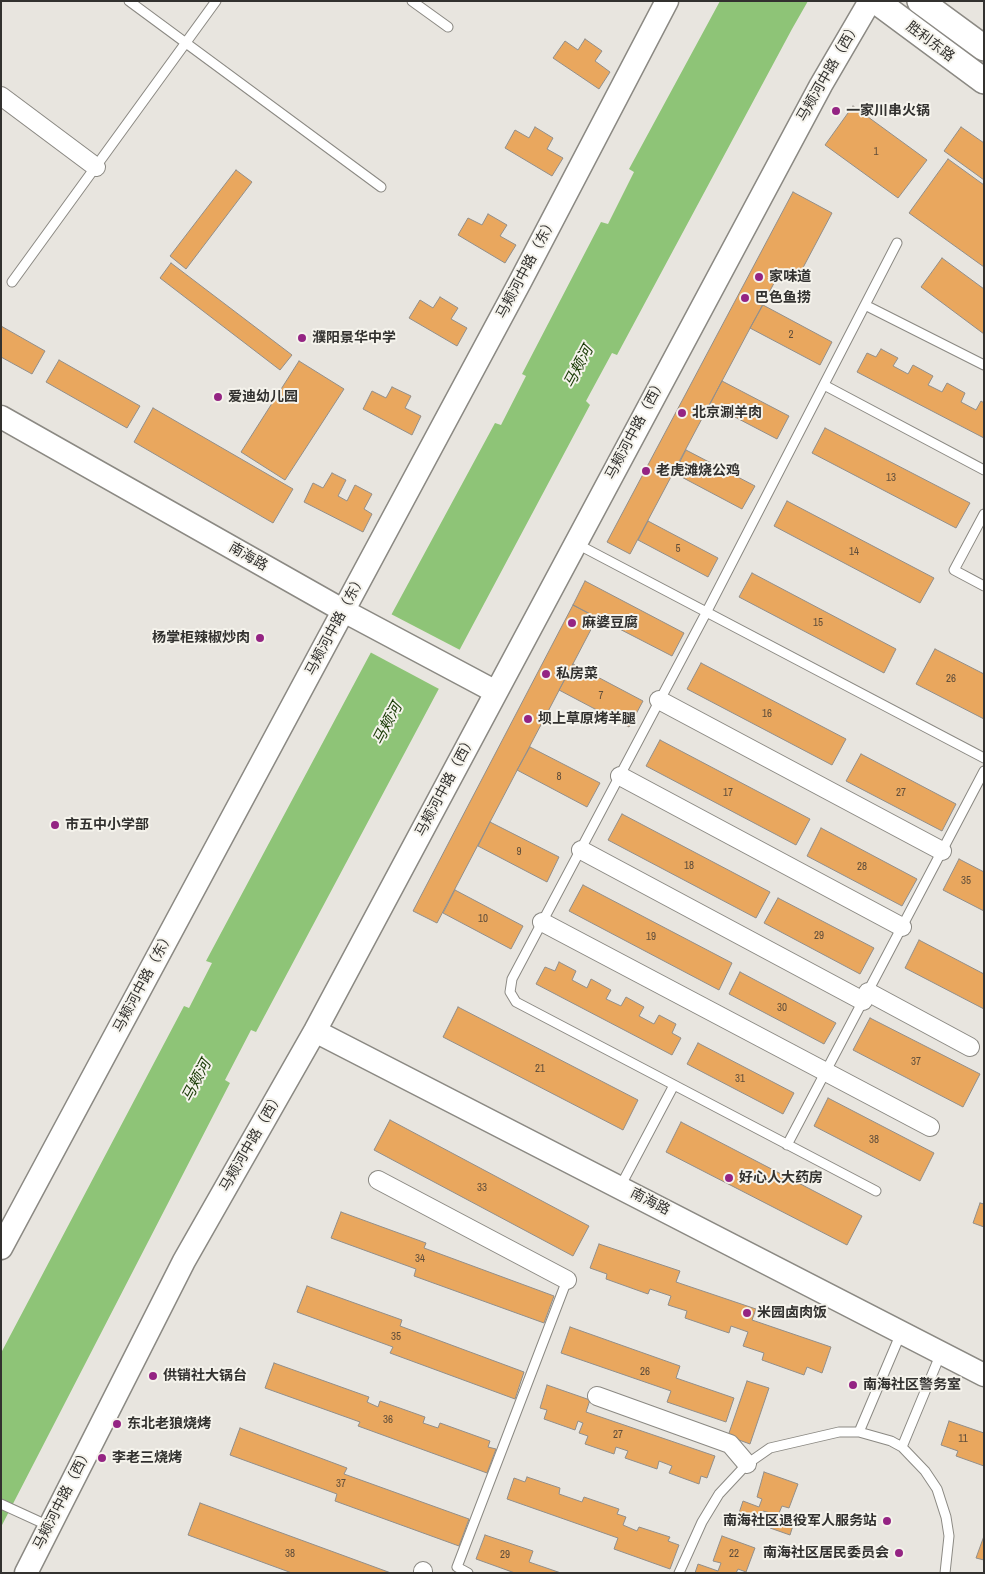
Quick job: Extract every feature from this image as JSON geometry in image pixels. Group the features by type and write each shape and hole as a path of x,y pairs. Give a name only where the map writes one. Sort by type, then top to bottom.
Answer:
{"main road":[{"name":"胜利东路","path":"876,1 984,81"},
{"name":"胜利东路","path":"920,1 984,48"}],"street":[{"name":"马颊河中路（东）","path":"1,1248 556,215 667,1"},
{"name":"马颊河中路（西）","path":"26,1573 184,1261 315,1031 821,84 870,1"},
{"path":"1,96 96,167"},
{"name":"南海路","path":"1,417 344,611 496,692"},
{"path":"659,700 942,851"},
{"path":"620,776 902,927"},
{"path":"581,850 865,997 970,1047"},
{"path":"542,922 930,1127"},
{"name":"南海路","path":"315,1031 984,1375"},
{"path":"378,1180 567,1280"},
{"path":"597,1396 730,1444 747,1464"}],"lane":[{"path":"129,1 381,187"},
{"path":"12,282 216,1"},
{"path":"412,1 448,27"},
{"path":"876,1192 516,1002 510,992 512,979 706,613 897,243"},
{"path":"865,305 984,365"},
{"path":"824,385 984,470"},
{"path":"984,514 954,570 984,586"},
{"path":"575,543 984,758"},
{"path":"787,1145 984,771"},
{"path":"620,1187 674,1085"},
{"path":"468,1573 457,1567 567,1280"},
{"path":"859,1432 902,1332"},
{"path":"902,1447 941,1353"},
{"path":"679,1573 702,1522 719,1494 747,1464 770,1448 839,1432 859,1432 891,1441 902,1447 925,1472 937,1489 946,1517 949,1536 946,1573"},
{"path":"1,1504 49,1526"}],"water":[{"name":"马颊河","path":"720,1 808,1 617,355 612,353 586,401 590,405 256,1032 251,1030 225,1080 230,1083 1,1527 1,1353 184,1006 189,1008 212,963 206,961 369,656 495,423 501,425 526,376 522,374 601,222 608,224 634,172 629,169"}],"pier":[{"path":"389,613 462,651 441,690 368,651"}],"building":[{"path":"585,39 602,51 595,61 610,72 599,89 553,58 565,41 578,50"},
{"path":"853,106 927,160 898,198 825,145"},
{"path":"535,127 553,138 547,149 563,158 552,176 505,148 515,130 529,138"},
{"path":"961,127 984,143 984,180 944,151"},
{"path":"948,159 984,185 984,267 909,213"},
{"path":"236,170 252,182 186,269 170,256"},
{"path":"793,192 832,213 797,279 781,270 630,554 607,542"},
{"path":"488,214 507,225 500,236 516,245 505,263 458,235 468,218 482,225"},
{"path":"942,258 984,289 984,334 921,287"},
{"path":"171,263 292,355 280,370 160,278"},
{"path":"440,297 458,308 451,319 467,328 457,346 409,318 420,300 433,308"},
{"path":"763,305 832,342 820,365 750,328"},
{"path":"1,326 45,351 32,374 1,357"},
{"path":"881,349 898,358 893,366 908,374 913,365 933,376 928,385 942,392 947,383 965,393 961,402 976,410 981,401 984,403 984,438 857,372 867,353 876,357"},
{"path":"59,360 140,406 127,428 46,382"},
{"path":"299,361 344,389 285,480 241,452"},
{"path":"722,381 789,416 777,439 710,404"},
{"path":"392,387 411,396 405,408 421,416 412,435 363,409 372,391 386,398"},
{"path":"153,408 293,489 273,523 134,442"},
{"path":"825,428 970,503 956,528 812,453"},
{"path":"686,450 755,486 742,509 674,473"},
{"path":"332,473 346,480 338,496 347,501 355,485 372,494 364,509 372,514 363,532 304,502 313,483 323,488"},
{"path":"787,501 934,578 920,603 774,526"},
{"path":"648,521 718,558 708,577 638,540"},
{"path":"752,573 896,649 884,673 739,597"},
{"path":"585,581 684,633 672,656 573,605"},
{"path":"573,605 597,618 437,923 413,911"},
{"path":"935,649 984,674 984,719 916,684"},
{"path":"701,663 846,739 832,765 687,689"},
{"path":"573,664 643,701 629,727 559,690"},
{"path":"660,740 810,819 796,845 646,766"},
{"path":"530,747 600,783 587,807 517,770"},
{"path":"861,754 956,804 942,831 846,781"},
{"path":"622,814 770,892 756,918 608,840"},
{"path":"490,822 559,857 547,882 478,846"},
{"path":"821,828 917,879 902,906 807,856"},
{"path":"959,859 984,872 984,911 943,890"},
{"path":"583,885 732,963 719,990 569,911"},
{"path":"455,890 523,926 511,949 443,913"},
{"path":"778,898 874,948 860,974 764,923"},
{"path":"919,940 984,974 984,1009 905,968"},
{"path":"559,962 576,971 572,980 587,988 591,979 611,990 606,999 621,1006 626,997 644,1007 639,1016 654,1024 659,1015 676,1024 672,1033 681,1038 672,1055 536,984 545,967 555,971"},
{"path":"740,972 836,1023 824,1044 729,994"},
{"path":"458,1007 638,1100 623,1130 443,1037"},
{"path":"870,1018 980,1074 963,1107 853,1050"},
{"path":"698,1043 794,1093 783,1114 687,1064"},
{"path":"828,1098 934,1153 920,1181 814,1126"},
{"path":"390,1120 589,1226 573,1256 374,1150"},
{"path":"681,1122 862,1216 847,1245 666,1152"},
{"path":"980,1203 984,1204 984,1227 973,1223"},
{"path":"341,1212 426,1243 424,1248 554,1296 544,1323 414,1276 416,1269 331,1238"},
{"path":"599,1244 680,1271 676,1282 756,1309 752,1320 831,1347 822,1373 807,1367 804,1375 762,1360 764,1353 743,1346 748,1332 731,1326 729,1333 685,1318 687,1311 668,1305 671,1296 650,1289 648,1294 606,1279 607,1274 590,1268"},
{"path":"307,1286 402,1320 400,1326 524,1372 515,1399 390,1353 393,1347 297,1312"},
{"path":"570,1327 680,1366 676,1378 734,1398 726,1422 667,1402 671,1391 561,1353"},
{"path":"274,1363 369,1397 367,1402 378,1407 380,1401 425,1417 423,1423 438,1428 440,1423 490,1441 488,1447 496,1449 487,1473 358,1426 360,1422 265,1388"},
{"path":"747,1381 769,1388 750,1444 728,1436"},
{"path":"547,1385 590,1400 586,1412 715,1456 707,1478 701,1476 699,1484 669,1473 672,1466 659,1461 657,1469 625,1458 628,1451 616,1447 614,1454 585,1444 588,1436 579,1433 583,1423 578,1421 575,1430 544,1419 547,1410 540,1408"},
{"path":"949,1421 984,1433 984,1466 956,1456 958,1451 941,1445"},
{"path":"240,1428 347,1468 344,1474 469,1519 459,1546 335,1501 337,1494 230,1455"},
{"path":"764,1472 798,1484 789,1508 782,1506 779,1513 795,1519 790,1535 770,1528 774,1514 763,1511 758,1523 738,1516 743,1501 759,1507 762,1499 757,1497"},
{"path":"527,1477 560,1488 559,1494 582,1502 584,1497 619,1509 617,1514 626,1517 623,1525 637,1531 639,1527 670,1537 668,1541 679,1545 670,1569 614,1549 618,1538 507,1499 514,1478 525,1482"},
{"path":"200,1503 391,1573 292,1573 188,1535"},
{"path":"485,1535 533,1551 529,1562 561,1573 515,1573 476,1559"},
{"path":"722,1536 755,1548 746,1572 738,1569 736,1573 695,1573 698,1564 718,1571 721,1563 713,1561"},
{"path":"984,1536 984,1560 976,1558"}],"place":[{"name":"一家川串火锅","path":"836,111"},
{"name":"家味道","path":"759,277"},
{"name":"巴色鱼捞","path":"745,298"},
{"name":"濮阳景华中学","path":"302,338"},
{"name":"爱迪幼儿园","path":"218,397"},
{"name":"北京涮羊肉","path":"682,413"},
{"name":"老虎滩烧公鸡","path":"646,471"},
{"name":"麻婆豆腐","path":"572,623"},
{"name":"杨掌柜辣椒炒肉","path":"260,638"},
{"name":"私房菜","path":"546,674"},
{"name":"坝上草原烤羊腿","path":"528,719"},
{"name":"市五中小学部","path":"55,825"},
{"name":"好心人大药房","path":"729,1178"},
{"name":"米园卤肉饭","path":"747,1313"},
{"name":"供销社大锅台","path":"153,1376"},
{"name":"南海社区警务室","path":"853,1385"},
{"name":"东北老狼烧烤","path":"117,1424"},
{"name":"李老三烧烤","path":"102,1458"},
{"name":"南海社区退役军人服务站","path":"887,1521"},
{"name":"南海社区居民委员会","path":"899,1553"}]}
